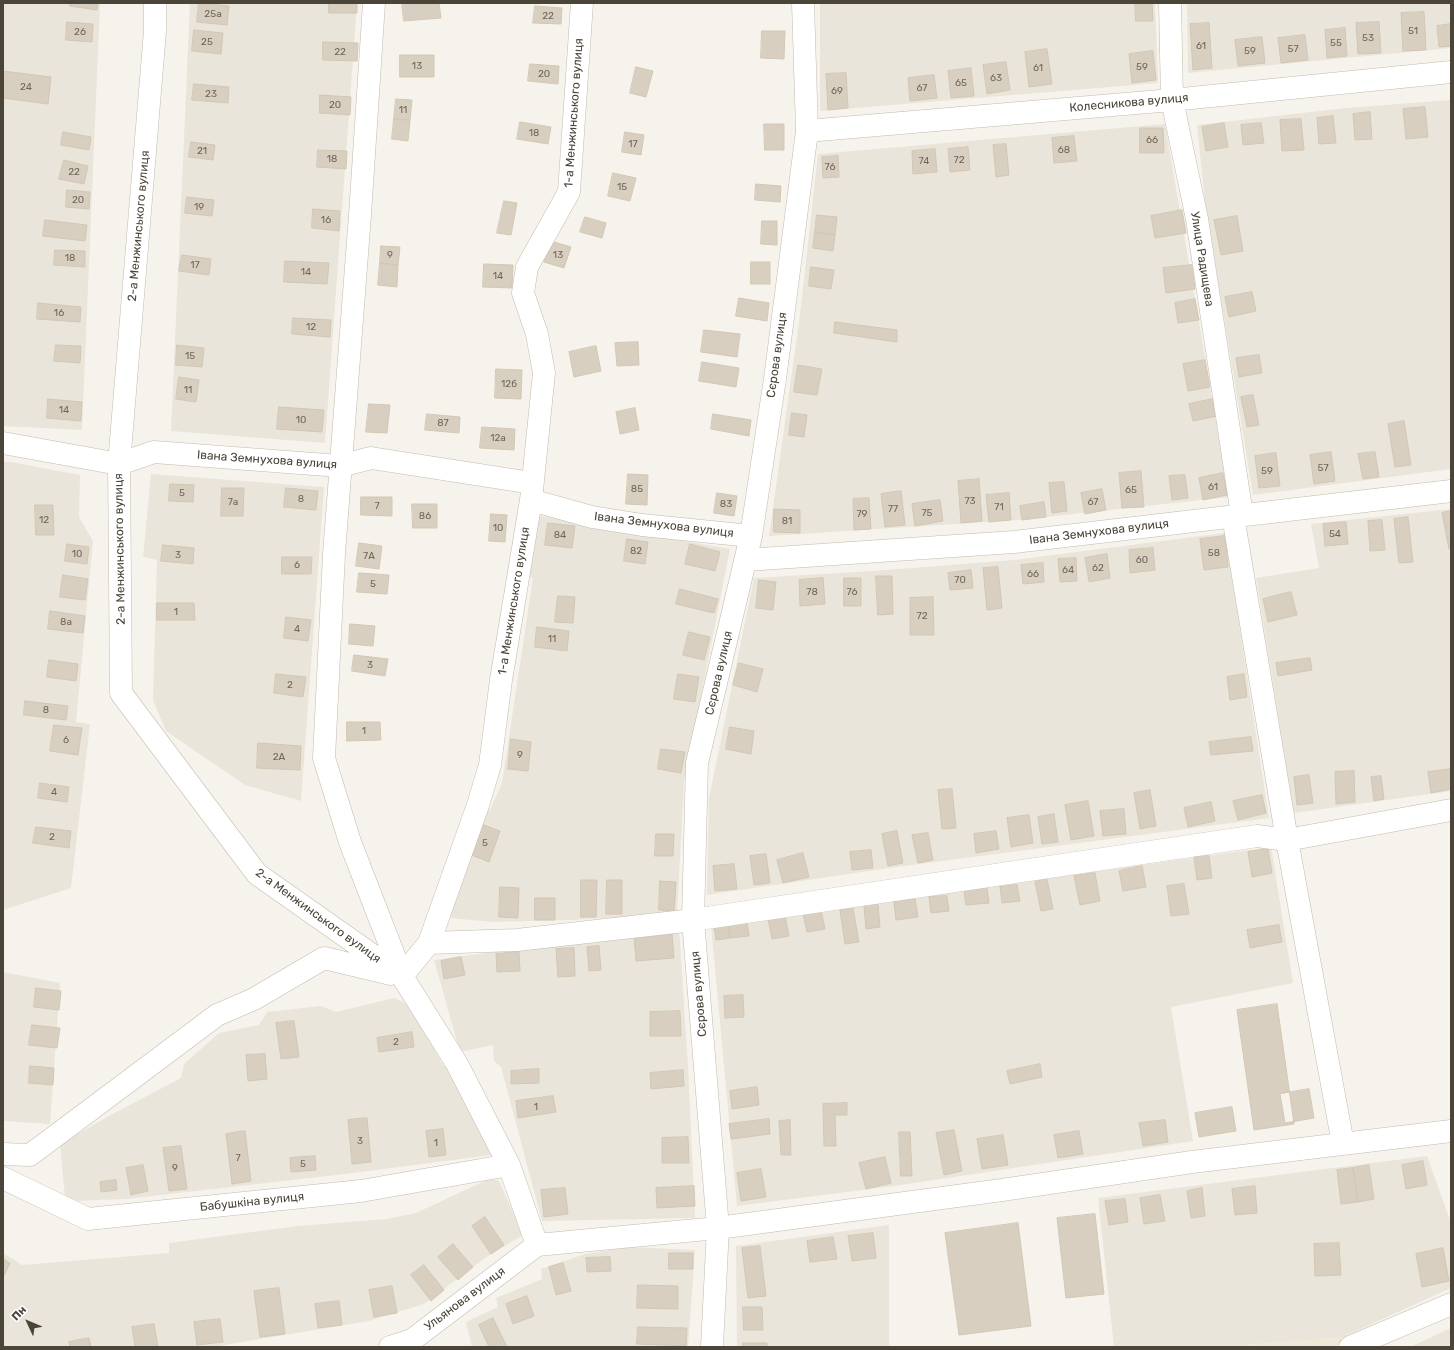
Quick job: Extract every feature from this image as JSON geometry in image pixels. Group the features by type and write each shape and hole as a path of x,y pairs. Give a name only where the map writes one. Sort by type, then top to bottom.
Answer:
{"street":[{"name":"2-а Менжинського вулиця","path":"155,3 155,31 119,464 121,694 257,874 402,976"},
{"path":"374,3 360,215 334,554 324,758 350,842 402,976 457,1064 509,1165 537,1245 718,1228 1002,1190 1192,1162 1451,1132"},
{"name":"1-а Менжинського вулиця","path":"402,976 429,943 478,805 490,765 501,680 531,492 544,373 537,334 523,293 526,267 569,192 582,3"},
{"name":"Сєрова вулиця","path":"712,1347 718,1228 693,920 697,762 751,536 774,379 807,132 803,3"},
{"name":"Улица Радищева","path":"1170,3 1172,100 1197,220 1238,516 1287,840 1344,1144"},
{"name":"Колесникова вулиця","path":"807,132 1172,100 1451,72"},
{"name":"Івана Земнухова вулиця","path":"3,443 119,464 154,452 340,466 371,458 531,492 592,517 642,525 751,536"},
{"name":"Івана Земнухова вулиця","path":"746,560 1014,542 1451,491"},
{"path":"429,943 517,940 693,920 1257,836 1287,840 1451,810"},
{"path":"3,1154 30,1154 217,1015 254,999 324,958 402,976"},
{"name":"Бабушкіна вулиця","path":"3,1178 88,1219 361,1191 509,1165"},
{"name":"Ульянова вулиця","path":"390,1347 412,1340 537,1245"},
{"path":"1350,1347 1451,1304"}],"shaded area":[{"path":"3,3 100,3 82,430 3,426"},
{"path":"190,3 357,3 325,443 171,431"},
{"path":"820,3 1155,3 1158,83 820,111"},
{"path":"1187,3 1451,3 1451,48 1188,73"},
{"path":"1451,100 1451,469 1253,495 1205,201 1197,125 1346,108"},
{"path":"1165,124 1229,497 1018,520 769,536 800,315 818,154"},
{"path":"3,462 11,462 80,475 79,517 93,541 76,722 90,724 71,888 3,910"},
{"path":"151,474 324,487 301,801 245,785 166,731 153,700 157,560 143,557"},
{"path":"1451,509 1451,791 1294,813 1256,578 1319,568 1311,524"},
{"path":"536,515 730,549 684,782 677,914 570,920 493,922 450,918 482,809 490,810 502,783 533,578 525,575"},
{"path":"1225,533 1269,818 882,869 707,895 709,798 754,578 873,571 1014,560"},
{"path":"1271,847 1293,983 1171,1007 1193,1141 894,1186 737,1206 711,925"},
{"path":"679,927 688,1066 695,1218 542,1221 501,1067 494,1061 493,1045 460,1052 434,960"},
{"path":"3,972 60,983 50,1124 3,1121"},
{"path":"394,998 411,1006 443,1066 450,1068 491,1155 345,1174 126,1199 72,1201 65,1197 60,1144 181,1078 184,1064 219,1033 259,1025 267,1012 321,1006 336,1012"},
{"path":"1427,1156 1451,1223 1451,1288 1341,1338 1215,1347 1114,1347 1098,1198"},
{"path":"489,1179 499,1181 523,1235 485,1258 424,1304 369,1321 212,1347 3,1347 3,1253 22,1265 169,1253 169,1243 298,1226 387,1219 416,1213"},
{"path":"889,1225 889,1347 737,1347 736,1246"},
{"path":"629,1247 695,1250 688,1347 472,1347 466,1322 498,1307 496,1298 542,1279 541,1269 585,1254"},
{"path":"1451,1328 1451,1347 1410,1347"},
{"path":"1341,1338 1343,1347 1213,1347"}],"building":[{"path":"70,3 98,3 97,10 70,6"},
{"path":"199,3 229,6 227,25 197,22"},
{"path":"329,3 357,3 357,13 329,13"},
{"path":"402,3 439,3 441,18 404,21"},
{"path":"1135,3 1152,3 1153,21 1136,21"},
{"path":"535,6 562,8 561,24 533,23"},
{"path":"1424,12 1426,50 1403,51 1401,13"},
{"path":"67,22 93,24 92,42 66,40"},
{"path":"1379,22 1381,53 1358,54 1356,23"},
{"path":"1209,23 1212,68 1193,70 1190,24"},
{"path":"1451,24 1451,46 1439,47 1437,26"},
{"path":"1345,28 1347,56 1327,58 1325,30"},
{"path":"194,30 223,33 221,54 192,51"},
{"path":"762,31 785,31 784,59 761,58"},
{"path":"1305,35 1308,60 1281,63 1278,38"},
{"path":"1262,37 1265,63 1238,66 1235,40"},
{"path":"323,42 358,43 357,61 323,60"},
{"path":"1047,49 1052,84 1029,87 1025,52"},
{"path":"1153,51 1156,80 1132,83 1129,54"},
{"path":"400,55 434,55 434,77 400,77"},
{"path":"1006,62 1010,90 987,94 983,65"},
{"path":"530,64 559,66 558,84 528,81"},
{"path":"636,67 653,71 646,97 630,93"},
{"path":"971,68 974,96 951,98 948,71"},
{"path":"3,71 51,77 48,104 3,98"},
{"path":"846,73 848,108 828,110 826,74"},
{"path":"934,75 937,98 910,101 908,78"},
{"path":"194,84 229,87 228,103 192,100"},
{"path":"320,95 351,97 350,115 320,113"},
{"path":"396,99 412,100 410,120 394,119"},
{"path":"1425,107 1428,137 1406,139 1403,109"},
{"path":"1370,112 1372,139 1355,140 1353,114"},
{"path":"1333,116 1336,143 1319,144 1317,118"},
{"path":"394,119 410,120 408,141 392,139"},
{"path":"1301,119 1304,150 1282,151 1280,120"},
{"path":"520,122 551,127 548,144 517,139"},
{"path":"1224,123 1228,147 1206,151 1202,127"},
{"path":"1261,123 1264,143 1243,145 1241,125"},
{"path":"764,124 784,124 784,150 765,150"},
{"path":"1140,128 1163,128 1164,153 1140,153"},
{"path":"63,132 91,137 89,150 61,145"},
{"path":"625,132 644,135 641,155 622,152"},
{"path":"1074,136 1077,161 1054,163 1052,138"},
{"path":"191,142 215,145 213,160 189,157"},
{"path":"1006,144 1009,175 996,177 993,145"},
{"path":"968,147 970,170 950,172 948,149"},
{"path":"935,149 937,172 913,174 912,151"},
{"path":"318,150 347,151 346,169 317,167"},
{"path":"838,156 839,177 823,178 822,157"},
{"path":"64,160 88,166 84,184 59,179"},
{"path":"613,173 636,178 630,201 608,196"},
{"path":"756,184 781,186 780,202 755,200"},
{"path":"67,190 90,192 89,209 66,207"},
{"path":"187,197 214,200 212,216 185,213"},
{"path":"504,201 517,203 511,235 497,233"},
{"path":"313,209 340,211 339,231 312,228"},
{"path":"1182,210 1186,233 1155,238 1151,216"},
{"path":"817,215 837,217 835,235 815,232"},
{"path":"1237,216 1243,251 1221,255 1214,220"},
{"path":"585,217 606,223 602,238 580,232"},
{"path":"45,220 87,225 85,241 43,236"},
{"path":"762,221 777,221 777,245 761,244"},
{"path":"815,232 835,235 833,251 813,248"},
{"path":"551,241 571,247 564,268 544,262"},
{"path":"381,246 400,247 398,265 380,263"},
{"path":"55,250 85,251 85,267 54,265"},
{"path":"182,255 211,259 209,275 179,271"},
{"path":"285,261 329,263 327,284 284,282"},
{"path":"751,262 770,262 770,284 751,284"},
{"path":"380,263 398,265 397,287 378,285"},
{"path":"484,264 513,265 512,288 483,287"},
{"path":"1192,265 1195,289 1166,293 1163,268"},
{"path":"811,267 834,270 831,289 809,286"},
{"path":"1252,292 1256,311 1229,317 1225,297"},
{"path":"739,298 769,303 767,321 736,316"},
{"path":"1195,299 1199,320 1178,323 1175,303"},
{"path":"38,303 81,307 80,322 37,319"},
{"path":"293,318 331,320 330,337 292,334"},
{"path":"835,322 897,330 897,342 834,333"},
{"path":"704,330 740,334 737,357 701,352"},
{"path":"638,342 639,365 617,366 615,343"},
{"path":"56,345 81,346 80,363 54,361"},
{"path":"177,345 204,348 202,367 176,365"},
{"path":"596,346 601,371 574,377 569,352"},
{"path":"1259,355 1262,373 1239,377 1236,358"},
{"path":"1205,360 1210,387 1188,391 1183,364"},
{"path":"702,362 739,368 736,387 699,381"},
{"path":"798,365 822,369 817,395 794,392"},
{"path":"496,369 522,370 521,399 495,398"},
{"path":"179,377 199,380 196,402 176,399"},
{"path":"1253,395 1259,425 1247,427 1241,397"},
{"path":"48,399 82,402 81,421 47,418"},
{"path":"1213,399 1217,416 1193,421 1189,404"},
{"path":"369,404 390,405 387,433 366,432"},
{"path":"279,407 324,410 322,432 277,429"},
{"path":"635,408 639,430 620,434 616,412"},
{"path":"792,413 807,415 804,437 789,435"},
{"path":"427,414 460,417 459,433 425,430"},
{"path":"713,414 751,420 749,436 711,429"},
{"path":"1404,421 1411,465 1395,467 1388,424"},
{"path":"482,427 515,429 514,450 480,448"},
{"path":"1331,452 1335,481 1314,484 1310,455"},
{"path":"1375,452 1379,477 1363,479 1358,454"},
{"path":"1276,453 1280,486 1259,488 1255,456"},
{"path":"1141,471 1144,507 1122,508 1119,473"},
{"path":"1223,473 1227,495 1203,500 1199,478"},
{"path":"628,474 648,475 647,505 626,504"},
{"path":"1185,475 1188,498 1172,500 1169,476"},
{"path":"979,479 982,521 961,523 958,481"},
{"path":"1064,482 1067,511 1052,513 1049,483"},
{"path":"170,484 194,485 193,502 169,501"},
{"path":"222,488 244,488 243,516 221,516"},
{"path":"286,488 318,491 316,510 284,507"},
{"path":"1102,489 1106,510 1085,514 1081,493"},
{"path":"901,491 905,525 885,527 881,494"},
{"path":"717,493 737,496 734,516 714,513"},
{"path":"1009,493 1011,520 989,522 986,495"},
{"path":"361,497 392,497 392,516 361,515"},
{"path":"869,498 871,529 854,530 853,499"},
{"path":"940,500 943,521 915,526 912,504"},
{"path":"1044,502 1046,517 1022,520 1020,506"},
{"path":"412,504 437,504 437,528 413,528"},
{"path":"35,505 53,505 54,535 36,535"},
{"path":"774,509 800,510 800,533 774,532"},
{"path":"1451,511 1451,549 1449,549 1442,513"},
{"path":"491,514 507,515 505,542 489,541"},
{"path":"1408,517 1413,562 1399,563 1394,519"},
{"path":"1382,520 1385,550 1370,551 1368,521"},
{"path":"1346,522 1348,544 1325,546 1323,524"},
{"path":"548,523 575,526 572,548 545,545"},
{"path":"1225,536 1228,567 1204,570 1200,539"},
{"path":"627,539 648,542 645,564 624,561"},
{"path":"359,543 382,546 379,569 356,566"},
{"path":"67,544 89,547 87,564 65,561"},
{"path":"690,544 720,552 715,571 685,564"},
{"path":"163,545 194,548 193,564 161,561"},
{"path":"1153,548 1155,570 1130,573 1129,550"},
{"path":"1107,554 1110,578 1089,582 1085,558"},
{"path":"282,557 312,557 311,574 282,574"},
{"path":"1076,558 1077,581 1060,582 1058,559"},
{"path":"1043,563 1044,582 1023,584 1021,565"},
{"path":"998,567 1002,608 987,610 983,568"},
{"path":"971,570 973,588 950,590 948,573"},
{"path":"359,573 389,575 387,594 357,592"},
{"path":"63,575 88,579 85,600 60,597"},
{"path":"876,576 892,576 893,614 878,615"},
{"path":"823,578 825,604 800,606 799,580"},
{"path":"844,578 861,578 861,606 844,606"},
{"path":"759,580 776,582 773,610 756,608"},
{"path":"680,589 718,599 714,613 676,604"},
{"path":"1291,592 1297,615 1268,622 1263,599"},
{"path":"558,596 575,597 573,623 555,622"},
{"path":"933,597 934,635 910,635 910,598"},
{"path":"157,603 194,603 195,620 157,620"},
{"path":"50,611 85,616 83,633 48,629"},
{"path":"286,617 311,620 308,641 284,638"},
{"path":"350,624 375,626 373,646 349,644"},
{"path":"537,627 569,631 567,651 535,647"},
{"path":"689,632 710,637 704,660 683,655"},
{"path":"354,655 388,659 385,676 352,671"},
{"path":"1310,658 1312,670 1278,676 1276,663"},
{"path":"49,660 78,664 76,681 47,677"},
{"path":"739,663 763,669 757,692 733,685"},
{"path":"276,674 306,677 303,697 274,693"},
{"path":"678,674 699,677 695,702 674,699"},
{"path":"1244,674 1247,697 1230,700 1227,677"},
{"path":"25,701 68,706 66,720 24,715"},
{"path":"347,722 380,722 381,740 347,741"},
{"path":"54,725 82,728 78,755 50,751"},
{"path":"730,727 754,731 751,754 726,749"},
{"path":"1251,737 1253,751 1211,755 1209,742"},
{"path":"511,739 531,742 528,771 508,769"},
{"path":"258,743 301,746 300,770 257,768"},
{"path":"661,749 685,752 681,773 658,769"},
{"path":"1451,769 1451,789 1431,793 1428,772"},
{"path":"1354,771 1355,802 1336,804 1335,772"},
{"path":"1309,775 1313,803 1297,805 1294,777"},
{"path":"1381,776 1384,799 1374,801 1371,777"},
{"path":"40,783 69,787 67,802 38,798"},
{"path":"952,789 956,828 942,829 938,790"},
{"path":"1150,790 1156,826 1140,829 1134,793"},
{"path":"1262,795 1266,813 1238,820 1233,801"},
{"path":"1088,801 1094,836 1071,840 1065,805"},
{"path":"1211,802 1215,821 1188,827 1184,808"},
{"path":"1124,809 1126,834 1103,836 1100,811"},
{"path":"1054,814 1058,842 1042,844 1038,817"},
{"path":"1029,815 1033,843 1011,847 1007,818"},
{"path":"481,824 500,831 489,862 469,854"},
{"path":"36,827 71,831 69,848 33,843"},
{"path":"897,831 903,863 888,866 882,834"},
{"path":"996,831 999,849 976,853 974,834"},
{"path":"928,833 933,860 918,863 912,835"},
{"path":"656,834 674,834 673,856 655,856"},
{"path":"1268,849 1272,873 1252,877 1248,852"},
{"path":"871,850 873,868 852,870 850,852"},
{"path":"803,853 809,877 783,883 777,860"},
{"path":"766,854 770,883 754,885 750,856"},
{"path":"1209,856 1212,878 1197,880 1194,857"},
{"path":"734,864 737,889 715,891 713,866"},
{"path":"1142,866 1146,887 1123,891 1119,871"},
{"path":"1095,873 1100,901 1080,905 1074,876"},
{"path":"1047,879 1053,909 1041,911 1035,882"},
{"path":"581,880 597,880 596,917 581,917"},
{"path":"607,880 622,880 622,914 606,914"},
{"path":"660,881 676,882 674,911 659,910"},
{"path":"1184,884 1189,914 1171,916 1167,886"},
{"path":"1017,885 1020,901 1002,903 1000,887"},
{"path":"500,887 519,888 518,918 499,917"},
{"path":"987,888 989,903 966,905 964,891"},
{"path":"947,896 949,911 931,913 929,897"},
{"path":"535,898 555,898 555,920 535,920"},
{"path":"915,899 918,917 896,920 894,902"},
{"path":"878,905 880,927 866,929 864,906"},
{"path":"853,908 859,942 845,944 840,910"},
{"path":"821,910 825,929 807,932 803,914"},
{"path":"785,916 789,936 772,939 768,919"},
{"path":"747,921 749,936 730,938 728,923"},
{"path":"728,923 730,938 716,940 714,925"},
{"path":"1279,925 1282,942 1250,948 1247,930"},
{"path":"672,933 674,958 636,961 634,936"},
{"path":"599,946 601,970 589,971 587,947"},
{"path":"574,948 575,976 558,977 556,949"},
{"path":"519,952 520,971 497,972 496,954"},
{"path":"461,957 465,975 444,979 441,961"},
{"path":"36,988 61,991 59,1010 34,1007"},
{"path":"743,995 744,1017 725,1018 724,996"},
{"path":"1277,1004 1294,1124 1254,1130 1237,1010"},
{"path":"680,1011 681,1036 650,1036 650,1012"},
{"path":"294,1021 299,1057 281,1059 276,1023"},
{"path":"32,1025 60,1028 57,1048 29,1045"},
{"path":"412,1032 414,1047 379,1052 377,1038"},
{"path":"265,1054 267,1079 248,1081 246,1055"},
{"path":"1040,1064 1042,1077 1010,1084 1007,1071"},
{"path":"30,1066 54,1068 53,1085 29,1083"},
{"path":"539,1069 539,1083 511,1084 511,1071"},
{"path":"683,1070 684,1086 651,1089 650,1073"},
{"path":"757,1087 759,1105 732,1109 730,1091"},
{"path":"1309,1089 1314,1118 1285,1123 1280,1094"},
{"path":"553,1096 556,1112 518,1118 516,1101"},
{"path":"847,1103 847,1115 835,1115 836,1146 824,1146 823,1104"},
{"path":"1232,1107 1236,1131 1199,1137 1195,1113"},
{"path":"367,1118 371,1162 352,1164 348,1120"},
{"path":"769,1119 770,1134 731,1139 729,1124"},
{"path":"790,1120 791,1155 781,1155 779,1121"},
{"path":"1165,1120 1168,1142 1143,1146 1139,1123"},
{"path":"443,1129 446,1155 429,1157 426,1131"},
{"path":"954,1130 962,1171 944,1175 936,1133"},
{"path":"245,1131 251,1181 232,1184 226,1134"},
{"path":"1079,1131 1083,1154 1058,1158 1054,1135"},
{"path":"899,1132 910,1132 912,1176 901,1176"},
{"path":"1003,1135 1008,1165 982,1169 977,1139"},
{"path":"688,1137 689,1163 662,1163 662,1138"},
{"path":"181,1146 187,1189 169,1191 163,1148"},
{"path":"315,1156 316,1170 291,1172 290,1158"},
{"path":"885,1157 891,1183 866,1189 859,1163"},
{"path":"1423,1161 1427,1185 1406,1189 1402,1165"},
{"path":"143,1165 148,1191 131,1195 126,1168"},
{"path":"1369,1165 1374,1199 1358,1202 1353,1168"},
{"path":"1353,1168 1358,1202 1341,1204 1337,1170"},
{"path":"761,1169 766,1197 741,1201 737,1173"},
{"path":"116,1180 117,1190 101,1192 100,1182"},
{"path":"694,1186 695,1206 657,1208 656,1188"},
{"path":"1255,1186 1257,1213 1235,1215 1232,1189"},
{"path":"565,1188 568,1214 544,1217 541,1190"},
{"path":"1202,1188 1205,1216 1191,1218 1187,1191"},
{"path":"1160,1195 1165,1221 1144,1224 1140,1198"},
{"path":"1125,1199 1128,1222 1109,1225 1105,1201"},
{"path":"1095,1214 1104,1294 1066,1298 1057,1218"},
{"path":"485,1217 504,1245 491,1254 472,1226"},
{"path":"1018,1223 1031,1326 959,1335 945,1233"},
{"path":"873,1233 876,1258 852,1261 848,1236"},
{"path":"833,1237 837,1259 810,1262 807,1241"},
{"path":"1339,1243 1341,1275 1315,1276 1314,1244"},
{"path":"453,1244 473,1267 458,1280 438,1257"},
{"path":"760,1246 766,1296 748,1298 742,1248"},
{"path":"1443,1248 1449,1281 1422,1287 1416,1254"},
{"path":"669,1253 693,1253 693,1269 669,1269"},
{"path":"610,1257 611,1271 587,1272 586,1258"},
{"path":"3,1259 10,1263 3,1278"},
{"path":"563,1263 571,1291 556,1295 549,1267"},
{"path":"424,1265 444,1290 431,1301 411,1275"},
{"path":"638,1285 678,1286 678,1309 637,1308"},
{"path":"392,1286 397,1313 374,1317 369,1290"},
{"path":"279,1288 285,1334 260,1337 254,1291"},
{"path":"527,1296 534,1316 513,1324 506,1304"},
{"path":"339,1301 342,1325 318,1328 315,1304"},
{"path":"743,1307 762,1307 763,1330 744,1330"},
{"path":"493,1318 507,1347 489,1347 479,1325"},
{"path":"220,1319 223,1342 197,1345 194,1322"},
{"path":"154,1324 158,1347 135,1347 132,1327"},
{"path":"638,1327 687,1328 686,1346 637,1344"},
{"path":"89,1338 91,1347 70,1347 69,1342"},
{"path":"743,1343 767,1343 767,1347 743,1347"}]}
